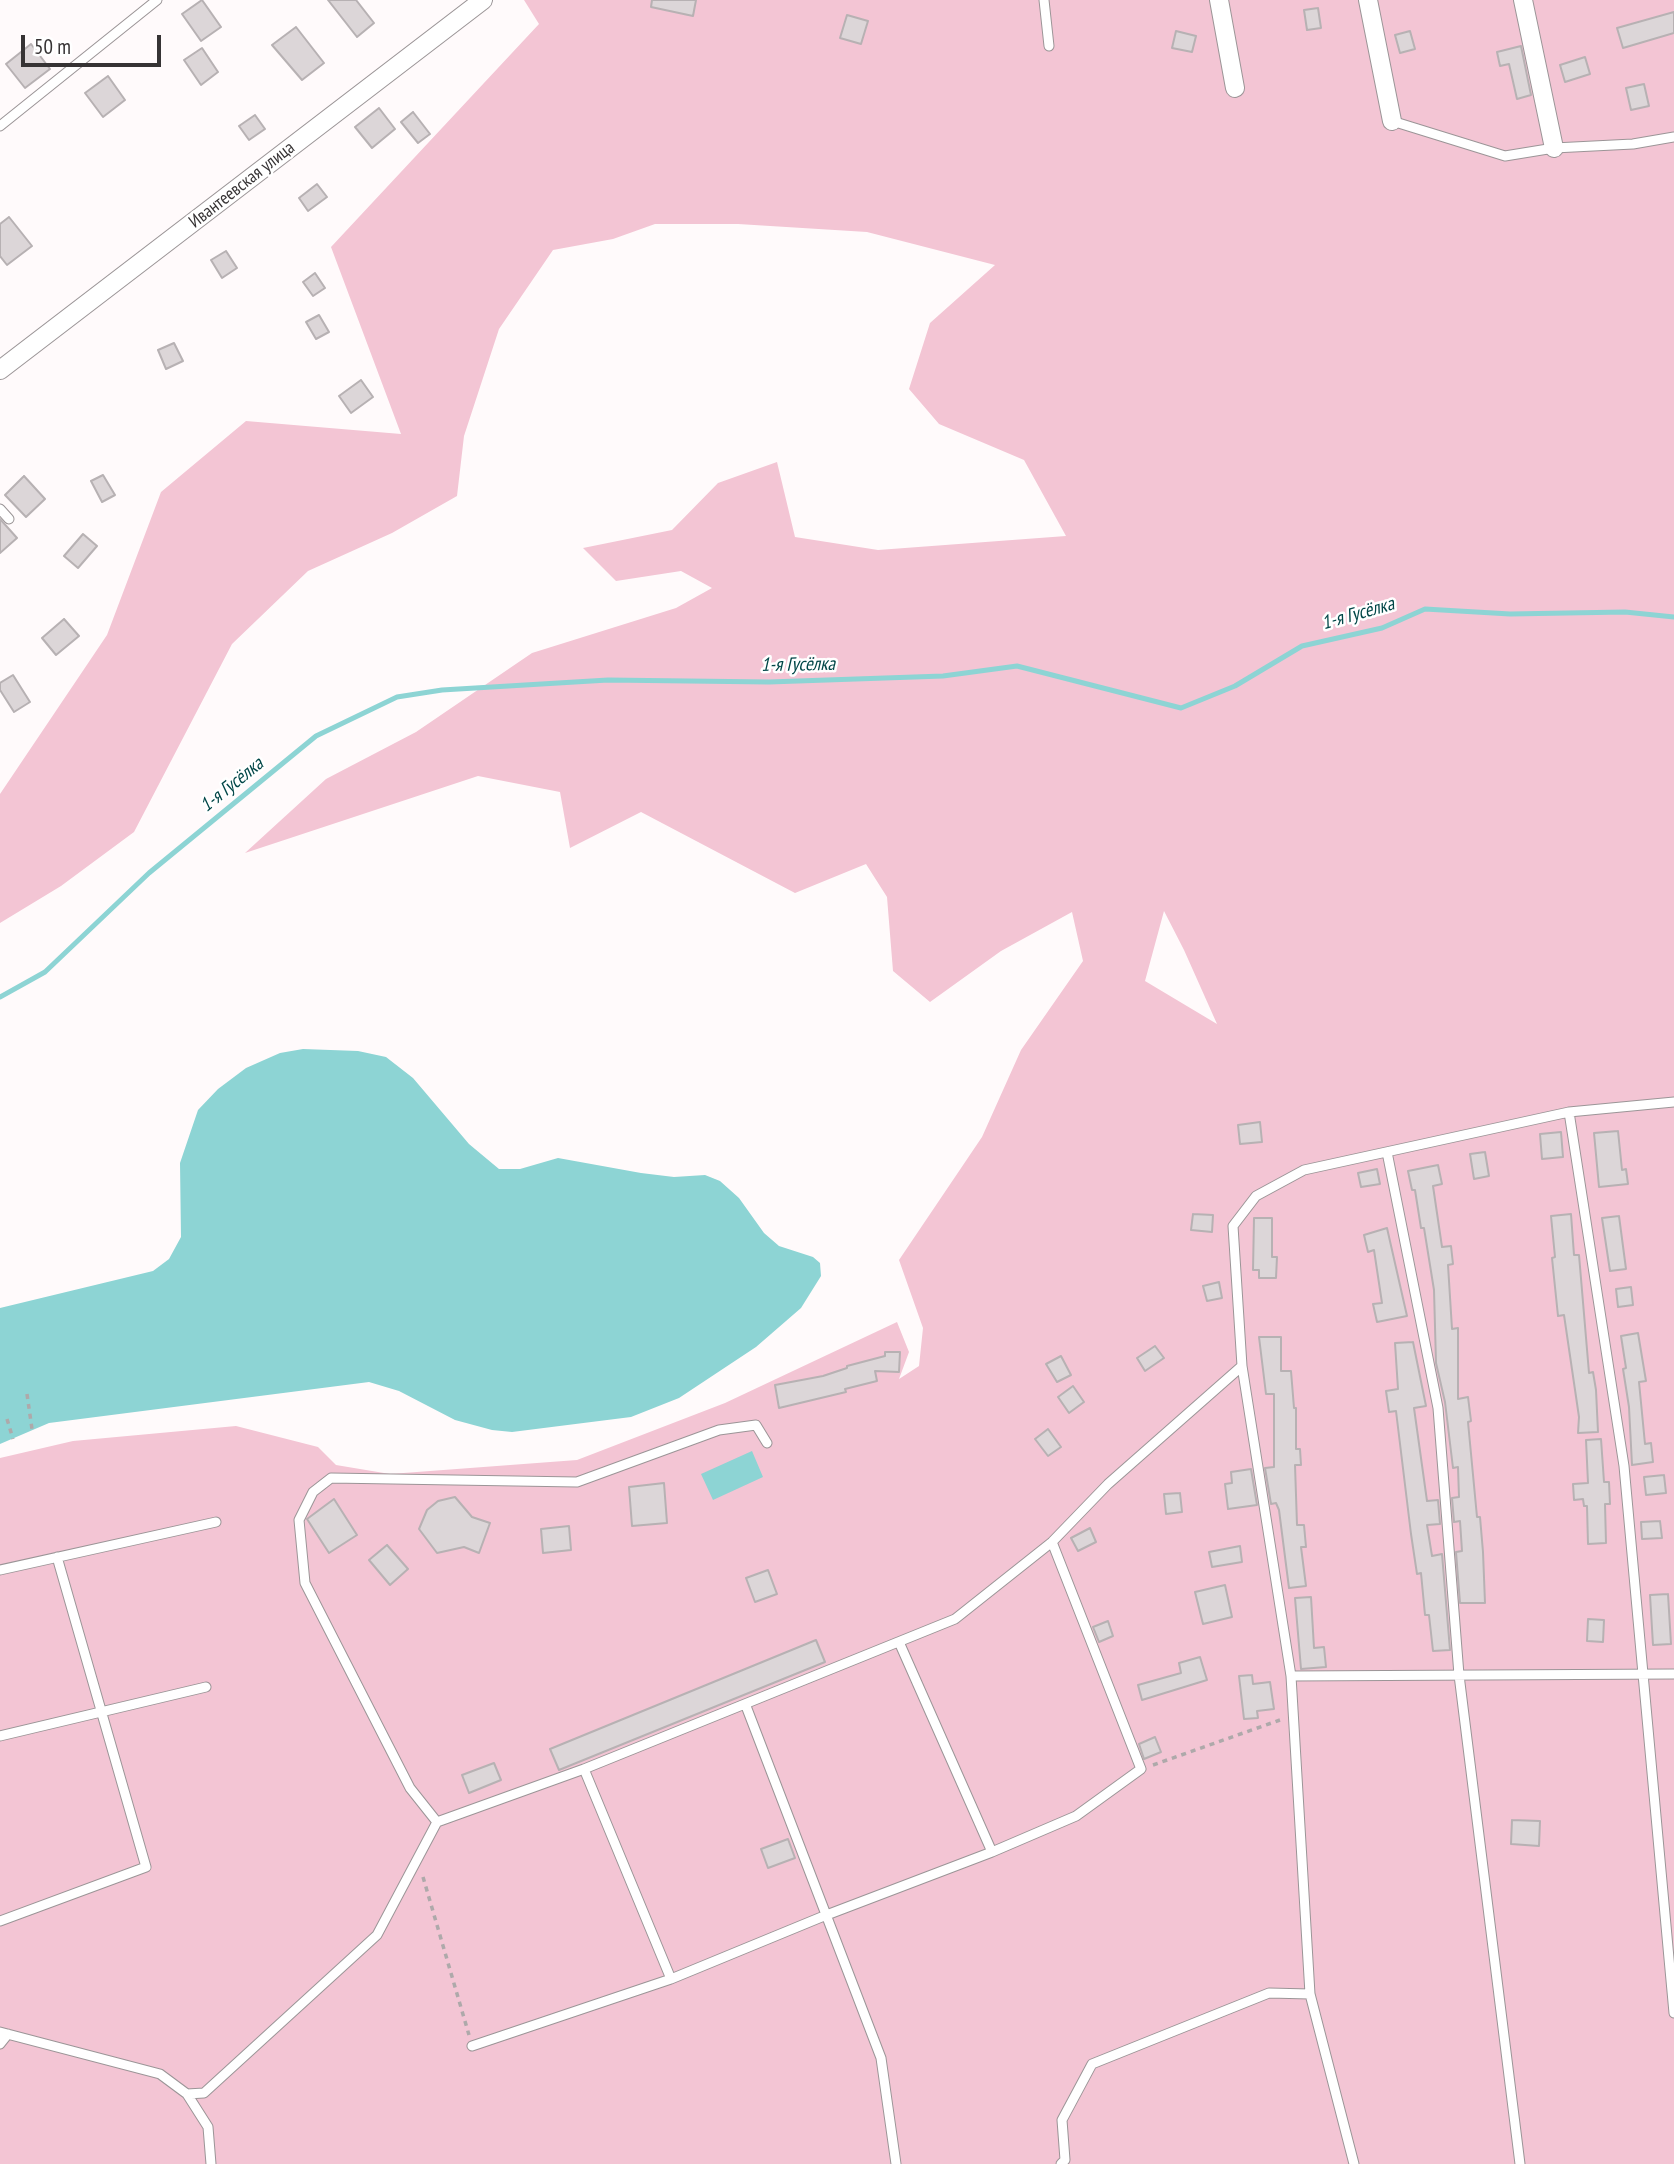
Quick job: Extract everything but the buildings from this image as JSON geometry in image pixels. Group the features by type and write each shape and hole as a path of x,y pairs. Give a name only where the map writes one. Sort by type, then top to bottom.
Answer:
{"street":[{"name":"Ивантеевская улица","path":"0,370 483,0"},
{"path":"1219,0 1235,88"},
{"path":"1368,0 1392,121"},
{"path":"1523,0 1554,148"}],"lane":[{"path":"0,127 157,0"},
{"path":"1044,0 1049,46"},
{"path":"1392,121 1505,156 1554,148 1633,144 1674,137"},
{"path":"0,509 9,519"},
{"path":"1354,2164 1310,1994 1291,1676 1242,1366 1233,1226 1256,1196 1304,1170 1569,1112 1674,1102"},
{"path":"1569,1112 1624,1466 1640,1674 1674,2012"},
{"path":"1387,1152 1438,1408 1459,1675 1520,2164"},
{"path":"187,2094 204,2093 377,1935 437,1822 746,1706 955,1619 1052,1542 1108,1484 1242,1366"},
{"path":"437,1822 410,1788 305,1583 299,1520 313,1492 331,1478 577,1482 719,1430 757,1425 767,1443"},
{"path":"0,1570 216,1522"},
{"path":"472,2046 671,1979 824,1916 992,1852 1076,1816 1141,1769 1052,1542"},
{"path":"0,1921 146,1867 57,1557"},
{"path":"899,1642 992,1852"},
{"path":"1291,1676 1674,1674"},
{"path":"0,1736 206,1687"},
{"path":"746,1706 824,1916 881,2058 896,2164"},
{"path":"584,1769 671,1979"},
{"path":"1061,2164 1065,2160 1062,2120 1091,2064 1269,1993 1310,1994"},
{"path":"0,2044 4,2033 160,2074 187,2094 208,2127 211,2164"}],"path":[{"path":"27,1394 33,1429"},
{"path":"7,1419 13,1440"},
{"path":"1141,1769 1256,1731 1293,1714"},
{"path":"418,1858 472,2046"}],"shaded area":[{"path":"524,0 1674,0 1674,2164 0,2164 0,1458 73,1441 236,1426 318,1447 336,1465 390,1474 577,1460 725,1403 897,1322 909,1352 899,1379 919,1366 923,1328 899,1260 982,1137 1021,1050 1083,961 1072,912 1001,951 930,1002 893,971 887,897 866,864 795,893 641,812 570,848 560,792 478,776 245,853 326,779 416,732 532,653 676,608 712,588 681,571 616,581 583,548 672,530 718,483 777,462 795,537 878,550 1066,536 1024,460 939,424 909,389 930,323 995,265 867,232 738,224 655,224 613,239 553,250 499,329 464,436 457,496 392,533 308,571 232,644 134,832 61,886 0,923 0,794 107,635 161,492 246,421 401,434 331,247 539,24","holes":["1164,911 1217,1024 1145,981"]}],"water":[{"path":"303,1049 358,1051 386,1057 413,1078 469,1144 499,1169 520,1169 558,1158 674,1177 705,1175 720,1181 739,1198 764,1233 779,1246 813,1257 820,1263 821,1276 801,1308 756,1347 679,1398 631,1417 512,1432 492,1430 455,1420 399,1391 369,1382 49,1423 0,1444 0,1308 153,1271 169,1259 181,1237 180,1163 198,1110 218,1089 246,1068 280,1053"},
{"path":"752,1451 763,1477 713,1500 701,1474"}],"waterway":[{"name":"1-я Гусёлка","path":"0,997 45,972 149,873 316,736 397,697 442,690 608,680 769,682 943,676 1017,666 1181,708 1235,686 1302,646 1382,628 1425,609 1510,614 1625,612 1674,617"}]}
